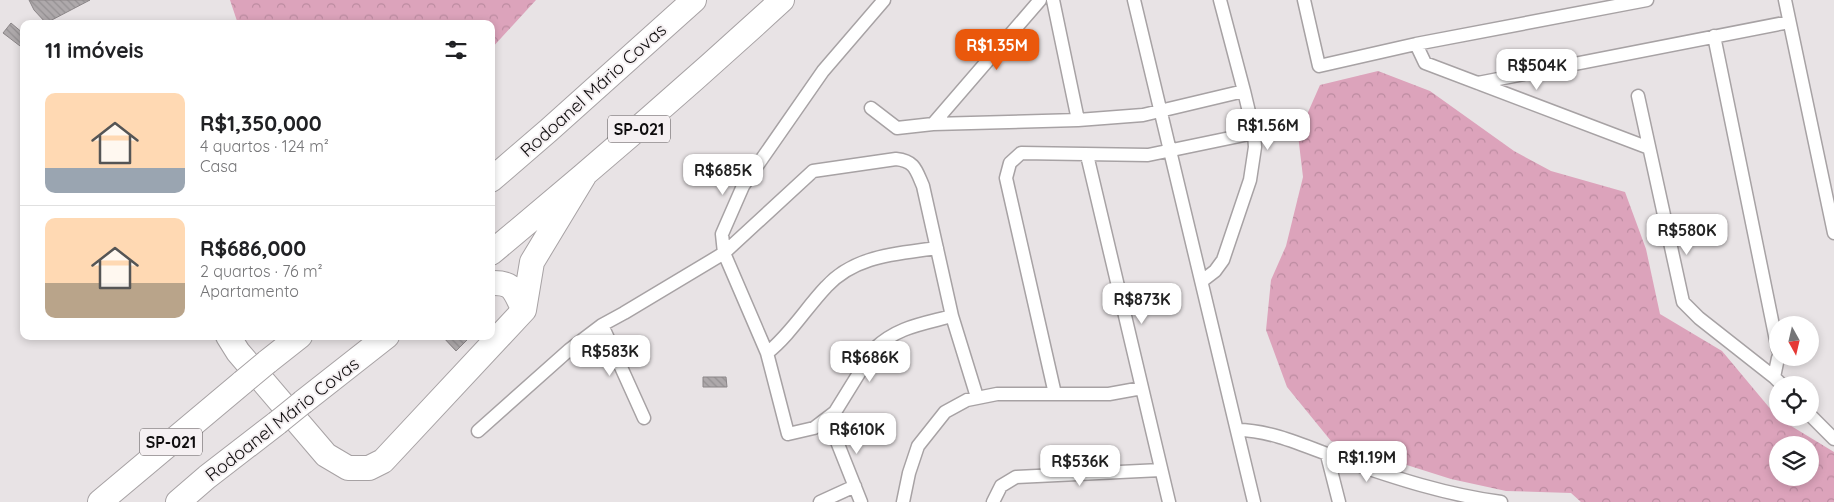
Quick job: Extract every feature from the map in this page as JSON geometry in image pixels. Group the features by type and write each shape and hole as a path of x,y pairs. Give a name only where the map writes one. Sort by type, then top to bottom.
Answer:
{"highway":[{"name":"Rodoanel Mário Covas","path":"495,177 694,0"},
{"name":"SP-021","path":"495,250 691,84 782,0"},
{"path":"495,157 549,130"},
{"path":"230,340 238,352 326,455 348,468 369,468 383,461 524,310 532,262 584,176"},
{"path":"495,283 503,283 512,287 524,310"},
{"name":"SP-021","path":"100,502 295,340"},
{"name":"Rodoanel Mário Covas","path":"178,502 207,477 382,340"}],"street":[{"path":"884,0 823,71 743,186 722,234 724,253 767,353 788,434 806,431 828,419 840,405 874,349 882,341 903,329 952,316"},
{"path":"934,124 1040,0"},
{"path":"1053,0 1078,120"},
{"path":"1134,0 1254,502"},
{"path":"1202,281 1216,271 1226,251 1252,170 1254,147 1254,133 1220,0"},
{"path":"1304,0 1318,66 1416,44 1647,0"},
{"path":"1588,0 1598,9"},
{"path":"1785,0 1834,233"},
{"path":"1478,83 1789,22"},
{"path":"1714,36 1771,316"},
{"path":"1416,44 1425,63 1649,148"},
{"path":"871,108 897,128 934,124 1078,120 1143,115 1244,91"},
{"path":"1638,96 1683,302 1699,318 1772,376"},
{"path":"1055,394 1006,178 1010,163 1021,153 1148,155 1254,133"},
{"path":"1087,155 1169,502"},
{"path":"478,431 569,350 602,325 724,253 813,171 896,159 907,161 915,167 923,186 952,316 977,397"},
{"path":"767,353 777,345 826,287 844,272 874,258 937,248"},
{"path":"602,325 644,418"},
{"path":"903,502 908,473 918,446 945,412 961,403 977,397 998,394 1109,394 1142,388"},
{"path":"828,419 861,502"},
{"path":"1819,424 1834,439"},
{"path":"1237,430 1267,433 1405,481 1470,500 1502,502"},
{"path":"1327,454 1339,502"},
{"path":"993,502 1001,486 1016,477 1161,470"},
{"path":"820,502 854,486"}],"green space":[{"path":"230,0 536,0 495,45 495,20 237,20"},
{"path":"1378,71 1430,91 1514,151 1551,171 1625,192 1646,249 1660,314 1722,351 1769,407 1769,426 1791,426 1808,436 1769,436 1769,486 1819,486 1819,443 1834,452 1834,502 1581,502 1571,493 1506,491 1451,479 1331,441 1287,387 1266,330 1271,280 1286,246 1303,177 1298,135 1320,85"}],"building":[{"path":"29,0 90,0 52,20 43,20 34,10"},
{"path":"11,23 20,31 20,46 3,33"},
{"path":"446,340 467,340 456,351"},
{"path":"703,377 726,377 727,387 703,387"}]}
